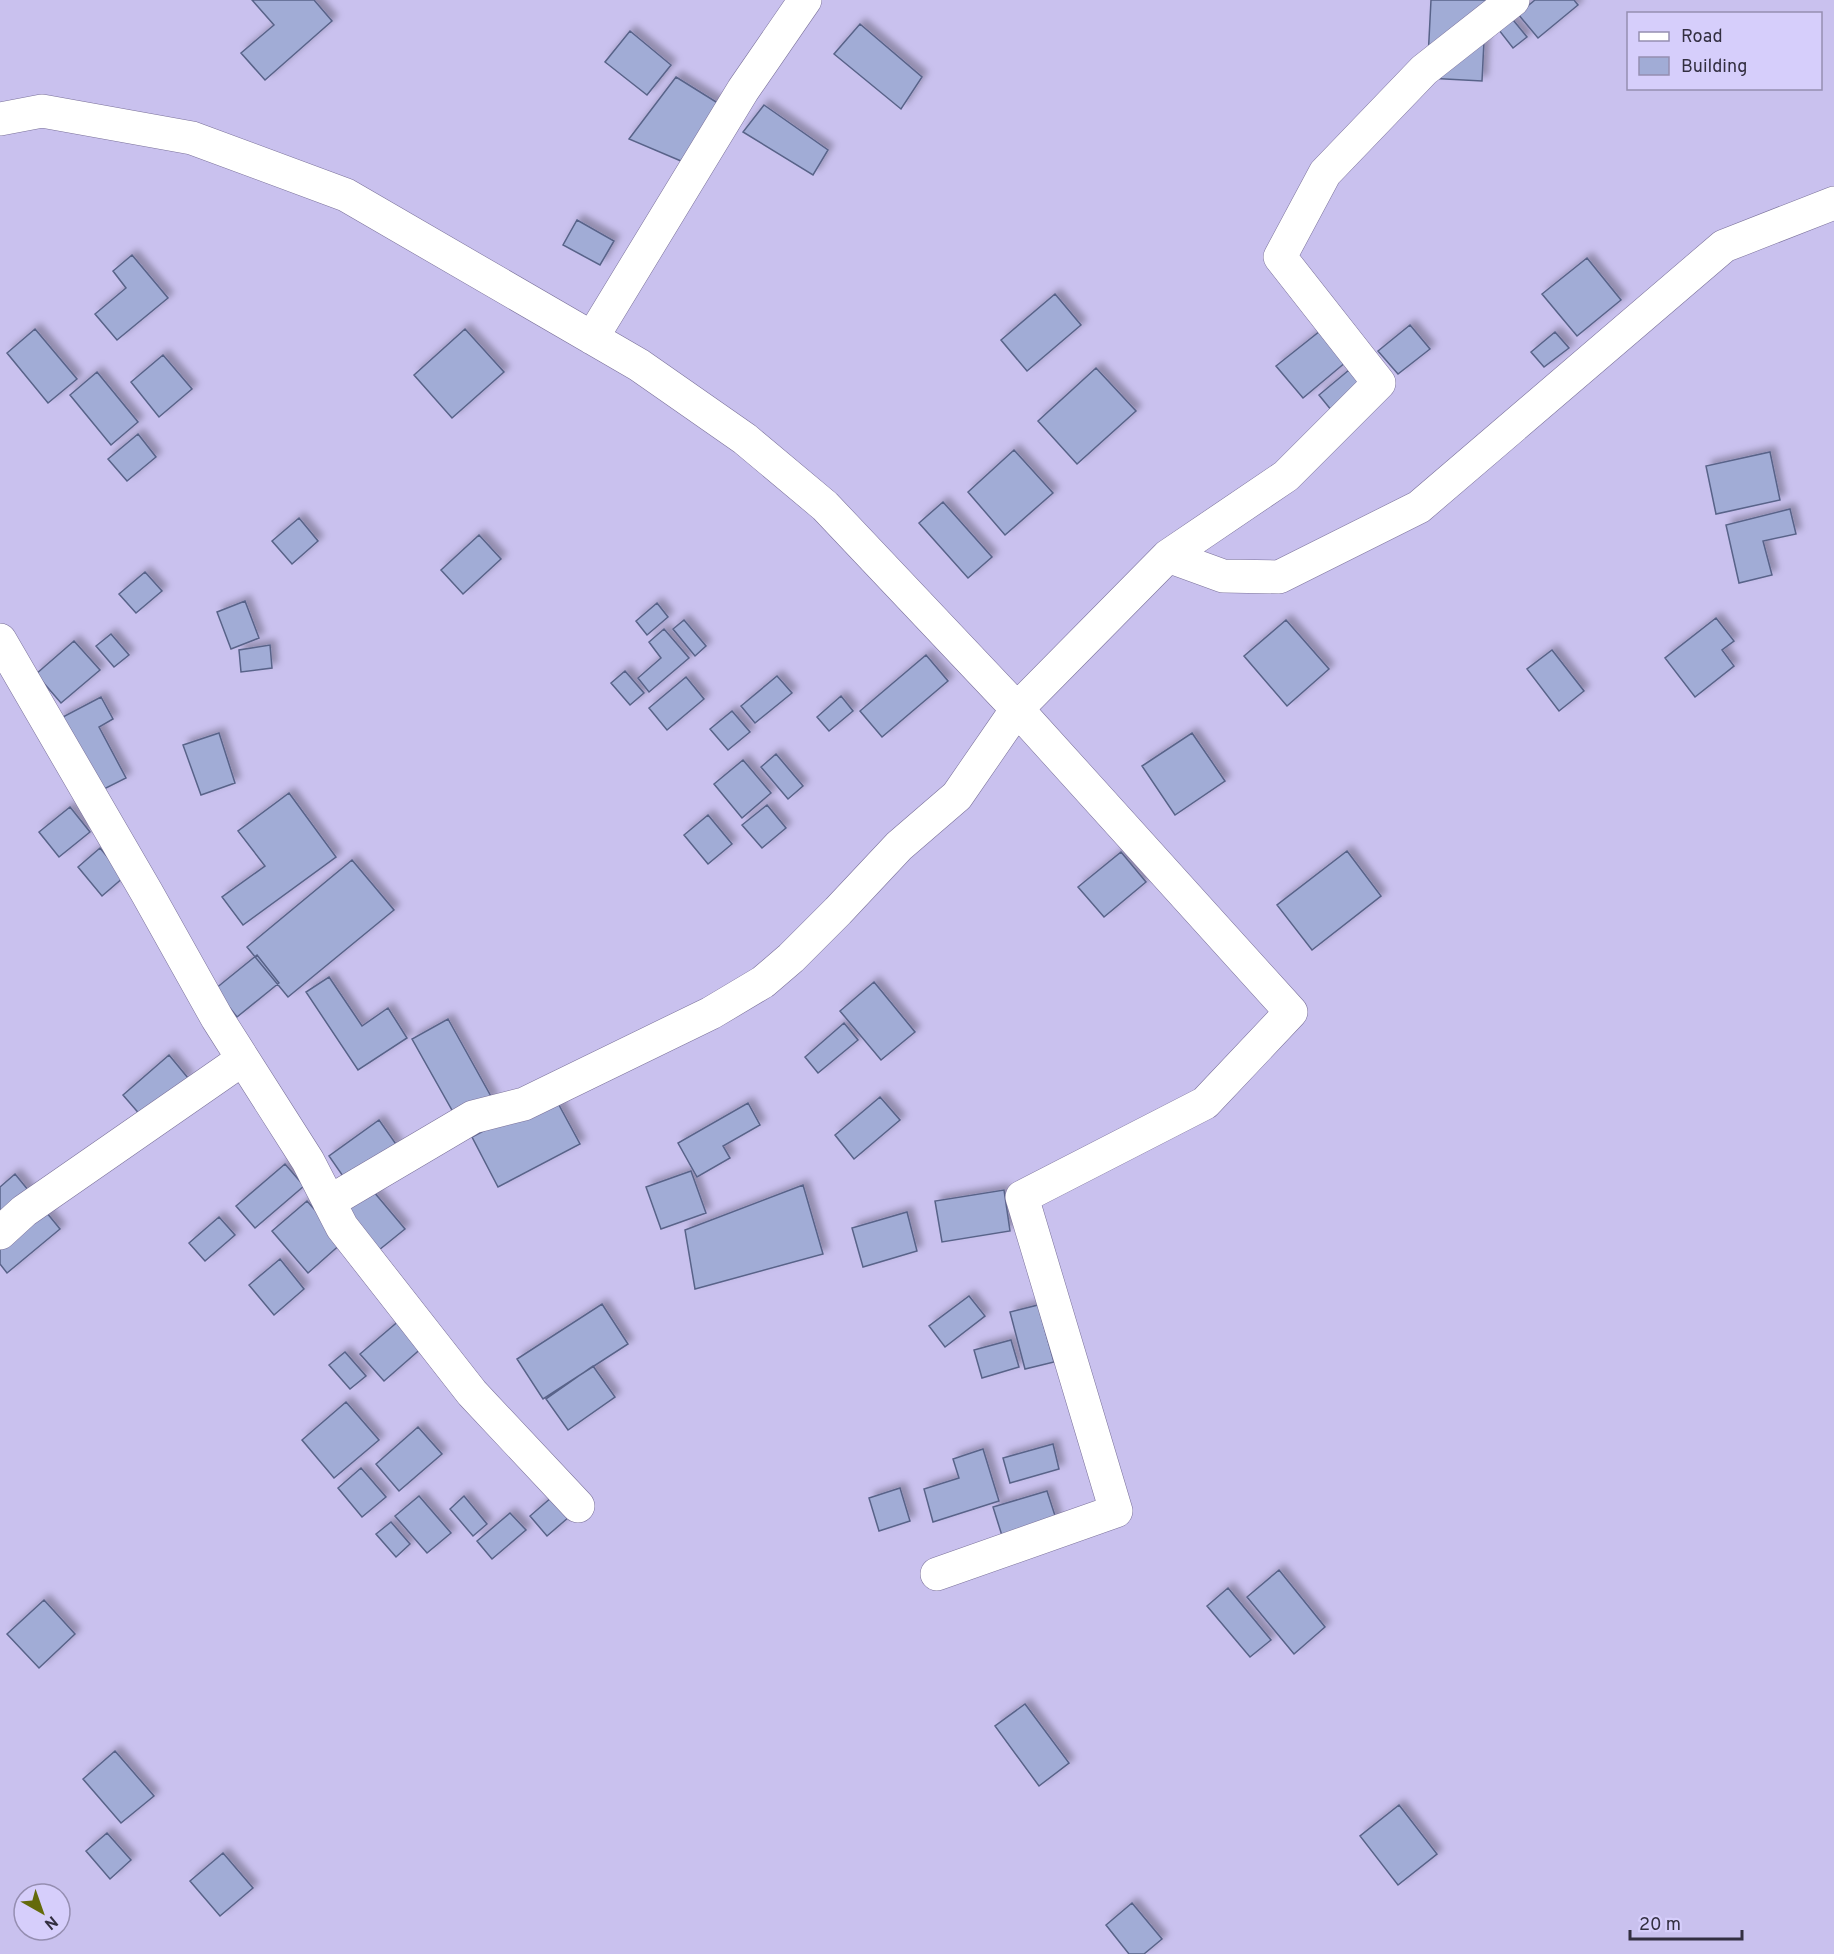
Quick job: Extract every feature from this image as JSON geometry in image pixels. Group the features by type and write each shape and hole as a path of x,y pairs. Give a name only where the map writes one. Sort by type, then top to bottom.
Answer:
{"street":[{"path":"592,339 743,90 805,0"},
{"path":"329,1202 473,1117 524,1104 711,1013 763,982 831,919 898,846 957,796 1017,709 1168,556 1286,476 1379,383 1280,257 1325,173 1424,70 1513,0"},
{"path":"0,119 42,111 192,138 346,195 639,365 745,439 825,506 1017,709 1291,1012 1205,1103 1022,1197 1116,1510 937,1574"},
{"path":"1168,556 1223,576 1279,577 1419,507 1724,246 1834,203"},
{"path":"0,640 217,1018 308,1161 342,1227 472,1393 578,1506"},
{"path":"0,1233 24,1211 243,1059"}],"building":[{"path":"252,0 314,0 332,21 265,80 241,53 274,25"},
{"path":"1431,0 1486,0 1482,81 1427,78"},
{"path":"1535,0 1574,0 1578,5 1538,38 1518,14"},
{"path":"1509,15 1527,37 1513,48 1495,25"},
{"path":"860,24 922,77 901,109 834,54"},
{"path":"630,31 671,65 647,95 605,62"},
{"path":"676,77 721,105 681,161 629,139"},
{"path":"764,105 828,150 813,175 743,132"},
{"path":"577,220 614,241 600,265 563,245"},
{"path":"132,255 168,298 117,340 95,314 126,288 113,271"},
{"path":"1587,258 1621,300 1577,336 1542,294"},
{"path":"1055,294 1081,325 1027,371 1001,340"},
{"path":"1410,325 1430,349 1398,374 1378,351"},
{"path":"35,329 77,379 48,403 7,353"},
{"path":"465,329 504,372 452,418 414,375"},
{"path":"1320,331 1346,362 1303,398 1276,366"},
{"path":"1555,332 1569,348 1544,367 1531,352"},
{"path":"163,355 192,389 159,417 131,382"},
{"path":"1096,368 1136,411 1077,464 1038,421"},
{"path":"1349,370 1367,391 1336,416 1319,395"},
{"path":"97,372 138,422 111,445 70,395"},
{"path":"138,434 156,457 127,481 108,459"},
{"path":"1014,450 1053,493 1005,535 968,492"},
{"path":"1770,452 1780,500 1716,514 1706,466"},
{"path":"943,502 992,557 968,578 919,523"},
{"path":"1790,509 1796,534 1763,541 1772,575 1739,583 1726,525"},
{"path":"299,518 318,541 292,564 272,541"},
{"path":"479,535 501,559 463,594 441,570"},
{"path":"145,572 162,591 136,613 119,594"},
{"path":"245,601 259,638 231,649 217,612"},
{"path":"657,603 668,617 647,635 636,621"},
{"path":"1716,618 1734,641 1722,650 1734,666 1695,697 1665,658"},
{"path":"684,620 706,646 695,656 673,629"},
{"path":"1286,620 1329,669 1287,706 1244,656"},
{"path":"664,629 689,658 649,692 638,678 661,658 649,642"},
{"path":"111,634 129,655 114,667 96,646"},
{"path":"74,641 100,670 61,703 36,674"},
{"path":"270,645 272,668 241,672 239,650"},
{"path":"1552,650 1584,691 1559,711 1527,669"},
{"path":"926,655 948,681 882,737 860,711"},
{"path":"625,671 644,693 630,705 611,683"},
{"path":"777,676 792,693 755,723 741,706"},
{"path":"686,677 704,699 667,730 649,708"},
{"path":"841,696 853,711 829,731 817,717"},
{"path":"101,697 113,719 99,727 126,778 98,792 59,719"},
{"path":"732,711 750,732 728,750 710,729"},
{"path":"219,733 235,783 201,795 183,745"},
{"path":"1192,733 1225,781 1175,815 1142,766"},
{"path":"776,754 803,786 788,799 761,767"},
{"path":"743,760 771,793 742,818 714,784"},
{"path":"289,793 336,857 243,925 222,897 265,866 238,831"},
{"path":"767,805 786,828 762,848 742,825"},
{"path":"70,807 90,832 59,857 39,832"},
{"path":"708,815 732,844 708,864 684,835"},
{"path":"100,848 124,877 102,896 78,867"},
{"path":"1347,851 1381,896 1312,950 1277,905"},
{"path":"1121,852 1146,882 1104,917 1078,887"},
{"path":"352,860 394,910 288,997 247,947"},
{"path":"257,955 279,983 237,1017 215,989"},
{"path":"329,977 362,1026 388,1008 407,1038 358,1070 306,992"},
{"path":"874,982 915,1032 881,1060 840,1011"},
{"path":"448,1019 493,1100 457,1119 412,1039"},
{"path":"844,1023 858,1040 818,1073 805,1057"},
{"path":"169,1055 188,1078 142,1117 123,1095"},
{"path":"553,1094 580,1144 498,1187 472,1137"},
{"path":"880,1097 900,1120 854,1159 835,1135"},
{"path":"748,1103 760,1125 723,1146 730,1158 697,1177 678,1143"},
{"path":"379,1120 398,1147 347,1182 329,1156"},
{"path":"285,1164 304,1186 255,1228 236,1206"},
{"path":"691,1171 706,1213 661,1229 646,1187"},
{"path":"15,1174 60,1229 7,1273 0,1264 0,1187"},
{"path":"368,1185 405,1229 379,1250 342,1207"},
{"path":"803,1185 823,1254 695,1289 685,1230"},
{"path":"1004,1190 1010,1231 942,1242 935,1201"},
{"path":"307,1201 343,1242 308,1273 272,1231"},
{"path":"907,1212 917,1251 863,1267 852,1228"},
{"path":"219,1217 235,1235 205,1261 189,1243"},
{"path":"280,1259 304,1289 274,1315 249,1285"},
{"path":"969,1296 985,1316 945,1347 929,1326"},
{"path":"602,1304 628,1344 543,1399 517,1359"},
{"path":"1038,1305 1054,1362 1025,1369 1010,1312"},
{"path":"401,1319 424,1346 384,1381 360,1354"},
{"path":"1011,1340 1019,1367 982,1378 974,1350"},
{"path":"345,1352 366,1376 350,1389 329,1365"},
{"path":"593,1366 615,1397 568,1430 546,1399"},
{"path":"346,1402 379,1440 334,1478 302,1440"},
{"path":"418,1427 442,1454 399,1491 376,1464"},
{"path":"1053,1444 1059,1469 1010,1483 1003,1458"},
{"path":"983,1449 999,1501 933,1522 924,1489 959,1478 953,1459"},
{"path":"361,1468 386,1497 362,1517 338,1488"},
{"path":"900,1488 910,1521 879,1531 869,1498"},
{"path":"1047,1491 1058,1525 1004,1542 993,1507"},
{"path":"419,1496 451,1533 427,1553 395,1516"},
{"path":"464,1496 487,1524 473,1536 450,1509"},
{"path":"552,1497 569,1517 547,1536 530,1516"},
{"path":"510,1513 526,1530 492,1559 477,1541"},
{"path":"391,1522 410,1544 396,1557 376,1534"},
{"path":"1279,1570 1325,1627 1294,1654 1247,1597"},
{"path":"1228,1588 1271,1640 1250,1657 1207,1606"},
{"path":"44,1600 75,1634 39,1668 7,1634"},
{"path":"1025,1704 1069,1763 1039,1786 995,1726"},
{"path":"115,1751 154,1796 121,1823 83,1779"},
{"path":"1399,1805 1437,1854 1398,1885 1360,1836"},
{"path":"107,1833 131,1860 110,1879 86,1851"},
{"path":"223,1853 253,1888 220,1916 190,1881"},
{"path":"1132,1903 1162,1939 1144,1954 1129,1954 1106,1925"}]}
